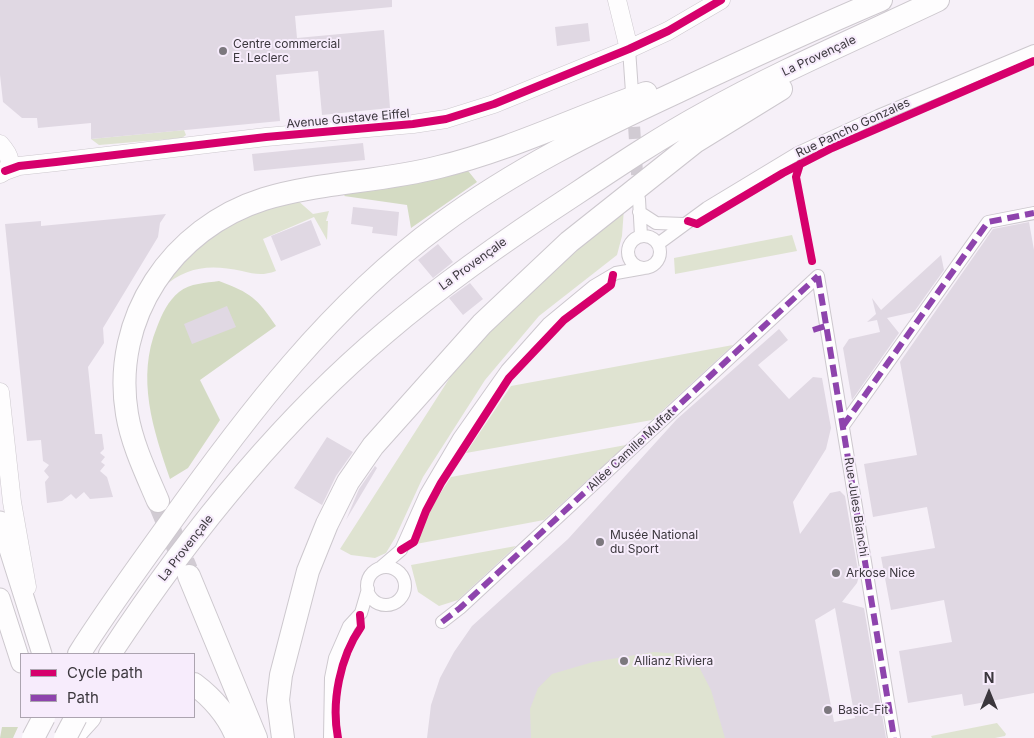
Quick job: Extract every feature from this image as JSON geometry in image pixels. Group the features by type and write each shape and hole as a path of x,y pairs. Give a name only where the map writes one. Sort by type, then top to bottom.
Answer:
{"highway":[{"name":"La Provençale","path":"80,653 123,588 225,447 313,341 362,290 439,225 535,162 753,56 882,0"},
{"name":"La Provençale","path":"111,653 166,572 255,462 311,403 384,333 490,250 664,136 708,111 938,0"},
{"path":"282,738 278,700 281,675 303,586 335,507 348,482 373,446 482,324 569,242 695,142 781,89 848,43"},
{"path":"158,501 140,460 127,414 126,366 128,344 134,319 148,293 166,267 198,236 221,219 262,200 311,187 437,168 472,158 604,108 753,56"},
{"path":"189,576 256,738"},
{"path":"195,685 208,694 220,707 231,723 237,738"},
{"path":"33,738 43,718"},
{"path":"65,738 75,718"},
{"path":"71,738 89,718"}],"main road":[{"path":"0,522 42,653"},
{"path":"0,598 20,660"},
{"path":"38,718 45,738"},
{"path":"63,718 71,738"}],"street":[{"path":"617,0 629,48 632,92"},
{"name":"Avenue Gustave Eiffel","path":"3,156 33,161 56,162 266,137 412,124 446,119 494,104 668,32 721,0"},
{"name":"Rue Pancho Gonzales","path":"658,244 684,224 798,153 878,116 1034,51"},
{"path":"641,236 639,205 656,223 684,224"},
{"path":"843,426 988,222 1034,213"},
{"path":"330,738 331,678 335,658 349,626 361,613 371,574 401,550 426,494 460,438 506,370 548,324 594,286 616,273 654,265 660,255 658,244 652,238 641,236 631,242 616,273"},
{"path":"627,252 631,262 644,268"},
{"name":"Rue Jules Bianchi","path":"818,276 894,738"},
{"name":"Allée Camille Muffat","path":"442,622 460,608 818,276"},
{"path":"813,330 826,326"},
{"path":"0,392 12,502 33,627"},
{"path":"361,613 399,600 403,595 405,584 401,550"},
{"path":"380,568 396,570 405,584"},
{"path":"368,589 377,602 387,605"}],"green space":[{"path":"184,130 186,135 182,138 99,145 91,139"},
{"path":"465,167 477,182 411,228 407,205 344,196 352,187"},
{"path":"296,199 313,214 329,211 326,221 328,221 327,240 314,217 263,239 276,271 259,274 220,268 199,269 181,275 162,288 166,277 221,229 271,207"},
{"path":"624,208 622,236 617,255 539,316 485,380 423,477 395,538 386,553 375,558 351,555 340,549 458,365 510,306"},
{"path":"792,235 797,251 675,274 674,258"},
{"path":"219,281 246,293 264,309 276,326 200,380 220,420 188,468 170,479 149,403 147,384 151,346 163,313 175,296 183,289 193,285"},
{"path":"733,345 652,420 466,453 511,386"},
{"path":"626,445 544,520 416,544 432,506 451,477"},
{"path":"516,546 458,600 439,606 418,592 411,565"},
{"path":"602,589 800,738 458,738"},
{"path":"997,723 1006,734 1005,736 995,738 932,738 931,736"},
{"path":"2,727 18,727 13,738 0,738"}],"building":[{"path":"0,0 392,0 392,7 295,16 297,38 384,30 390,108 322,115 318,71 276,75 280,121 91,139 91,123 38,128 37,118 22,118 3,102 0,75"},
{"path":"588,23 590,41 557,46 555,27"},
{"path":"363,143 365,160 254,171 252,154"},
{"path":"353,207 399,212 397,236 372,233 373,227 351,224"},
{"path":"166,214 160,223 158,237 103,328 104,343 88,367 95,434 102,434 104,449 100,453 105,457 101,462 105,465 100,471 107,477 113,497 90,499 84,492 76,499 71,494 62,501 47,503 45,482 49,477 44,471 49,465 43,461 41,440 27,441 5,224 41,221 41,226"},
{"path":"311,220 321,245 281,261 271,236"},
{"path":"1029,222 1034,250 1034,693 964,706 962,694 908,703 899,651 952,642 944,600 891,610 881,557 935,548 927,507 873,517 864,464 917,455 900,362 993,229"},
{"path":"438,244 453,262 433,278 418,260"},
{"path":"941,255 944,270 914,312 887,318 899,333 852,400 843,348 849,339 880,332 877,320 867,322 876,314 872,298 881,310"},
{"path":"470,283 483,299 463,315 449,298"},
{"path":"227,306 236,327 192,344 184,324"},
{"path":"779,329 788,340 758,365 789,399 813,377 822,378 831,428 826,449 793,502 800,534 830,493 840,491 845,496 859,576 857,583 842,602 864,608 886,738 725,738 711,690 698,665 692,658 681,654 654,652 593,662 552,674 538,688 530,709 531,738 427,738 431,705 440,678 454,652 472,626 568,539 677,419","holes":["835,608 855,718 834,722 815,620"]},
{"path":"327,437 353,452 336,476 322,505 294,488"},
{"path":"375,466 377,468 346,520 359,489"}],"tunnel":[{"path":"633,109 638,189"},
{"path":"158,501 187,570"}],"marked path":[{"path":"843,426 988,222 1034,213"},
{"path":"818,276 894,738"},
{"path":"442,622 460,608 818,276"},
{"path":"813,330 826,326"}],"cycle path":[{"path":"5,171 19,166 266,137 413,124 446,119 494,104 629,49 668,31 721,0"},
{"path":"688,221 697,224 783,173 832,148 1034,61"},
{"path":"800,164 796,177 812,261"},
{"path":"401,550 414,542 426,511 441,483 509,378 564,320 611,285 613,275"},
{"path":"338,738 336,710 339,680 348,652 361,627 360,615"}],"place":[{"name":"Centre commercial E. Leclerc","path":"223,51"},
{"name":"Musée National du Sport","path":"600,542"},
{"name":"Arkose Nice","path":"836,573"},
{"name":"Allianz Riviera","path":"624,661"},
{"name":"Basic-Fit","path":"828,710"}]}
